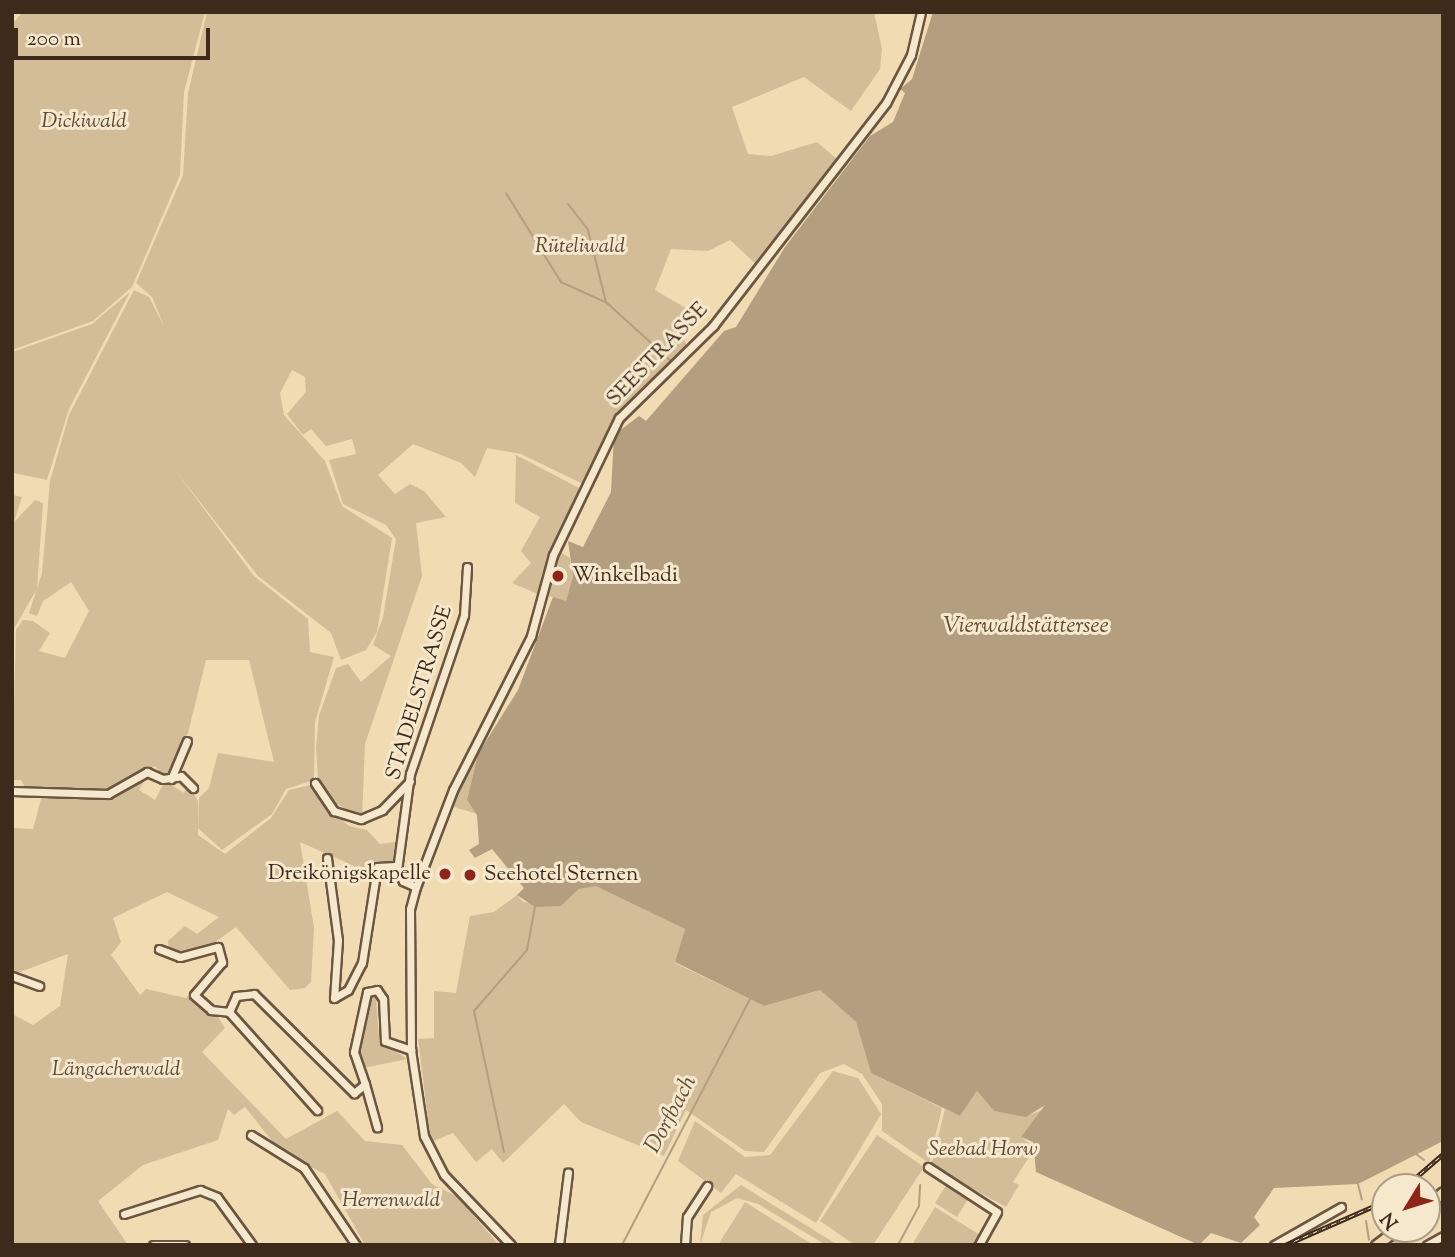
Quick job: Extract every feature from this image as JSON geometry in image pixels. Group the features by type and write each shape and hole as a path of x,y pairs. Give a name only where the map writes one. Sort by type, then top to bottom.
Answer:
{"street":[{"name":"SEESTRASSE","path":"416,887 453,790 531,636 553,555 619,418 714,325 886,103 911,55 920,12"},
{"name":"STADELSTRASSE","path":"397,870 410,781 464,615 467,567"},
{"path":"171,779 187,741"},
{"path":"12,791 100,794 121,789 141,772 171,779 181,776 193,788"},
{"path":"315,783 334,811 361,819 382,810 410,781"},
{"path":"327,858 338,940 334,998 348,990 362,963 377,867 387,863 416,887 410,909 411,1050 421,1123 433,1158 511,1245"},
{"path":"159,949 180,957 218,947 222,962 194,995 211,1010 229,1012 317,1110"},
{"path":"12,976 39,986"},
{"path":"377,1127 354,1052 367,992 381,993 385,1041 411,1050"},
{"path":"229,1012 236,996 254,994 350,1091 365,1084"},
{"path":"251,1135 304,1168 356,1245"},
{"path":"928,1167 997,1212 978,1245"},
{"path":"559,1245 568,1173"},
{"path":"685,1245 687,1217 707,1186"},
{"path":"124,1214 200,1190 217,1197 252,1245"},
{"path":"1274,1245 1341,1207"},
{"path":"1427,1245 1443,1236"},
{"path":"153,1245 185,1245"}],"green space":[{"name":"Dickiwald","path":"23,12 205,12 184,92 180,175 132,287 93,321 12,350 12,24"},
{"name":"Rüteliwald","path":"207,12 874,12 882,49 880,69 851,111 804,77 732,107 748,154 771,156 817,142 838,160 757,265 730,240 708,251 671,249 655,290 689,310 681,333 688,348 617,417 583,484 521,454 487,448 475,477 461,463 413,444 378,475 395,494 410,484 424,491 446,517 416,523 422,576 365,744 362,818 319,794 316,748 319,716 336,668 348,664 361,682 391,656 373,645 383,617 396,539 386,525 343,504 329,460 356,454 352,439 326,446 311,429 303,435 287,414 306,392 305,377 292,370 280,393 284,415 325,461 342,506 392,538 377,632 366,650 341,660 331,633 258,576 175,470 254,576 308,619 310,652 334,657 315,722 314,780 286,789 272,814 222,850 198,828 199,798 209,788 218,753 274,762 249,660 206,660 188,733 166,778 155,766 112,791 27,791 21,780 12,780 16,630 23,620 33,621 50,633 39,651 65,658 89,611 71,582 43,601 37,616 29,613 42,573 50,481 69,415 134,290 149,297 164,326 152,297 136,283 183,175 188,93"},
{"path":"130,292 69,409 47,480 14,473 12,480 12,352 92,324"},
{"path":"516,455 581,489 538,594 512,583 531,563 521,551 540,517 515,503"},
{"path":"12,495 22,497 14,522 35,500 43,503 37,589 12,632"},
{"path":"559,551 570,558 573,576 566,602 547,595"},
{"path":"478,754 467,800 477,814 451,806"},
{"path":"139,776 145,779 139,790 155,800 165,781 184,793 187,783 198,801 198,835 225,854 271,818 289,790 315,784 321,801 349,826 367,830 380,844 395,842 396,860 363,870 300,842 314,928 311,982 305,988 290,990 236,927 214,943 179,955 169,951 168,941 185,926 197,934 219,917 167,892 113,918 121,942 111,955 140,995 146,989 186,998 192,991 218,1017 225,1028 202,1052 286,1139 337,1111 365,1141 402,1145 432,1184 458,1197 499,1245 365,1245 325,1174 281,1152 245,1107 234,1115 228,1109 218,1140 143,1165 98,1201 128,1245 12,1245 12,1014 33,1025 60,1006 68,954 12,975 12,828 33,829 42,795 114,794"},
{"path":"596,885 685,929 675,963 764,1006 820,990 856,1022 871,1073 942,1108 929,1163 882,1131 882,1104 862,1074 844,1064 820,1073 764,1152 745,1151 686,1110 664,1156 581,1122 564,1104 503,1163 492,1149 476,1162 453,1133 431,1142 418,1039 434,1038 434,991 456,993 470,916 494,912 517,895 523,902 561,906 579,889"},
{"path":"376,994 379,1040 407,1059 363,1068 358,1051 367,998"},
{"path":"833,1071 858,1078 881,1114 816,1223 736,1174 721,1193 678,1161 695,1121 745,1157 770,1155"},
{"name":"Seebad Horw","path":"977,1091 994,1111 1026,1116 1048,1108 1021,1137 1035,1148 1013,1182 1019,1185 1006,1207 931,1166 945,1109 960,1116"},
{"path":"877,1135 924,1167 873,1245 855,1245 820,1221"},
{"path":"948,1182 970,1196 957,1217 935,1203"},
{"path":"741,1185 838,1245 826,1245 758,1204 737,1198 711,1212 700,1245 703,1215"},
{"path":"745,1202 813,1245 718,1245"},
{"path":"935,1207 980,1235 974,1245 912,1245"}],"water":[{"name":"Vierwaldstättersee","path":"933,12 1443,12 1443,1141 1380,1173 1371,1173 1371,1177 1358,1184 1274,1188 1254,1217 1260,1225 1241,1243 1211,1233 1199,1245 1036,1172 1033,1142 1021,1137 1045,1105 1026,1117 994,1111 977,1091 960,1116 871,1073 856,1022 820,990 764,1006 675,962 685,929 596,886 579,889 561,906 535,907 517,895 524,888 492,849 475,858 469,850 479,844 477,815 467,800 478,754 518,690 553,597 566,601 573,576 568,541 583,547 611,492 614,435 639,416 646,421 724,331 736,327 785,247 870,136 893,122 905,93 900,89 912,79"}],"waterway":[{"path":"506,193 561,282 607,303 671,361"},
{"path":"568,204 588,230 606,302"},
{"path":"504,1152 474,1011 527,950 535,907"},
{"name":"Dorfbach","path":"622,1245 750,999"},
{"path":"1416,1154 1424,1160"},
{"path":"1358,1184 1362,1200"},
{"path":"898,1245 919,1206 920,1185"},
{"path":"1366,1221 1369,1240"}],"railway":[{"path":"1421,1173 1443,1154"},
{"path":"1285,1245 1371,1207"}],"place":[{"name":"Winkelbadi","path":"558,576"},
{"name":"Dreikönigskapelle","path":"445,874"},
{"name":"Seehotel Sternen","path":"470,875"}],"park label":[{"name":"Längacherwald","path":"116,1070"},
{"name":"Herrenwald","path":"391,1201"}]}
